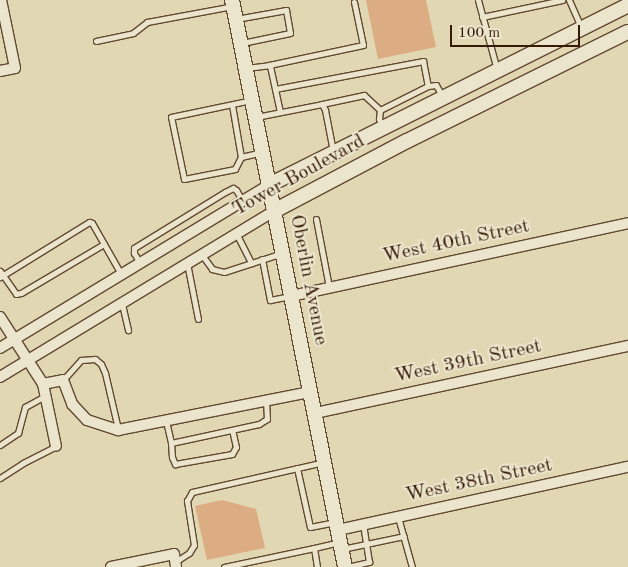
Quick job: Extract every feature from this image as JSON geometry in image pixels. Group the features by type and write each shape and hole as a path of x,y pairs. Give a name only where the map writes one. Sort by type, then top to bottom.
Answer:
{"street":[{"path":"0,71 15,68 1,0"},
{"name":"Tower Boulevard","path":"0,348 269,184 628,5"},
{"name":"Oberlin Avenue","path":"234,8 346,567"},
{"name":"Tower Boulevard","path":"0,377 274,211 407,141 628,32"},
{"name":"West 40th Street","path":"291,296 628,223"},
{"path":"0,317 43,384 56,446"},
{"name":"West 39th Street","path":"314,413 628,346"},
{"path":"43,384 63,380 72,404 87,420 118,430 310,392"},
{"name":"West 38th Street","path":"339,536 363,524 628,467"},
{"path":"111,567 175,561"}],"lane":[{"path":"478,0 496,70"},
{"path":"482,17 562,0"},
{"path":"568,0 581,28"},
{"path":"246,68 363,45 354,2"},
{"path":"96,41 133,33 147,22 234,8 286,10 290,33 241,43"},
{"path":"275,89 423,61 428,86"},
{"path":"269,64 280,112"},
{"path":"380,110 428,86 436,85 442,97"},
{"path":"256,117 364,95 380,110"},
{"path":"232,105 241,157 235,169 184,179 171,117 253,100"},
{"path":"322,104 325,110 333,152"},
{"path":"380,110 379,119 383,127"},
{"path":"241,157 263,152"},
{"path":"140,263 134,248 225,192 233,188 242,201"},
{"path":"316,219 329,287"},
{"path":"104,244 20,293 16,294 1,275 89,222 92,223 104,244 121,274"},
{"path":"236,233 251,263"},
{"path":"202,254 212,269 224,272 283,253"},
{"path":"262,260 270,300 291,296"},
{"path":"187,263 198,319"},
{"path":"122,303 128,330"},
{"path":"63,380 81,360 95,359 101,364 105,373 118,430"},
{"path":"0,445 18,433 26,407 46,396"},
{"path":"171,442 232,430 265,421 268,415 266,401"},
{"path":"166,421 172,457 175,464 232,454 236,447 232,430"},
{"path":"0,478 22,463 56,446"},
{"path":"175,561 189,553 194,545 187,501 192,492 324,462"},
{"path":"297,468 310,526 367,544 404,536"},
{"path":"398,517 412,567"},
{"path":"346,567 369,562 363,524"},
{"path":"224,567 314,548 339,536"},
{"path":"314,548 317,567"},
{"path":"254,560 255,567"}],"building":[{"path":"366,0 426,0 436,47 378,59"},
{"path":"222,500 256,509 265,548 207,560 195,506"}]}
